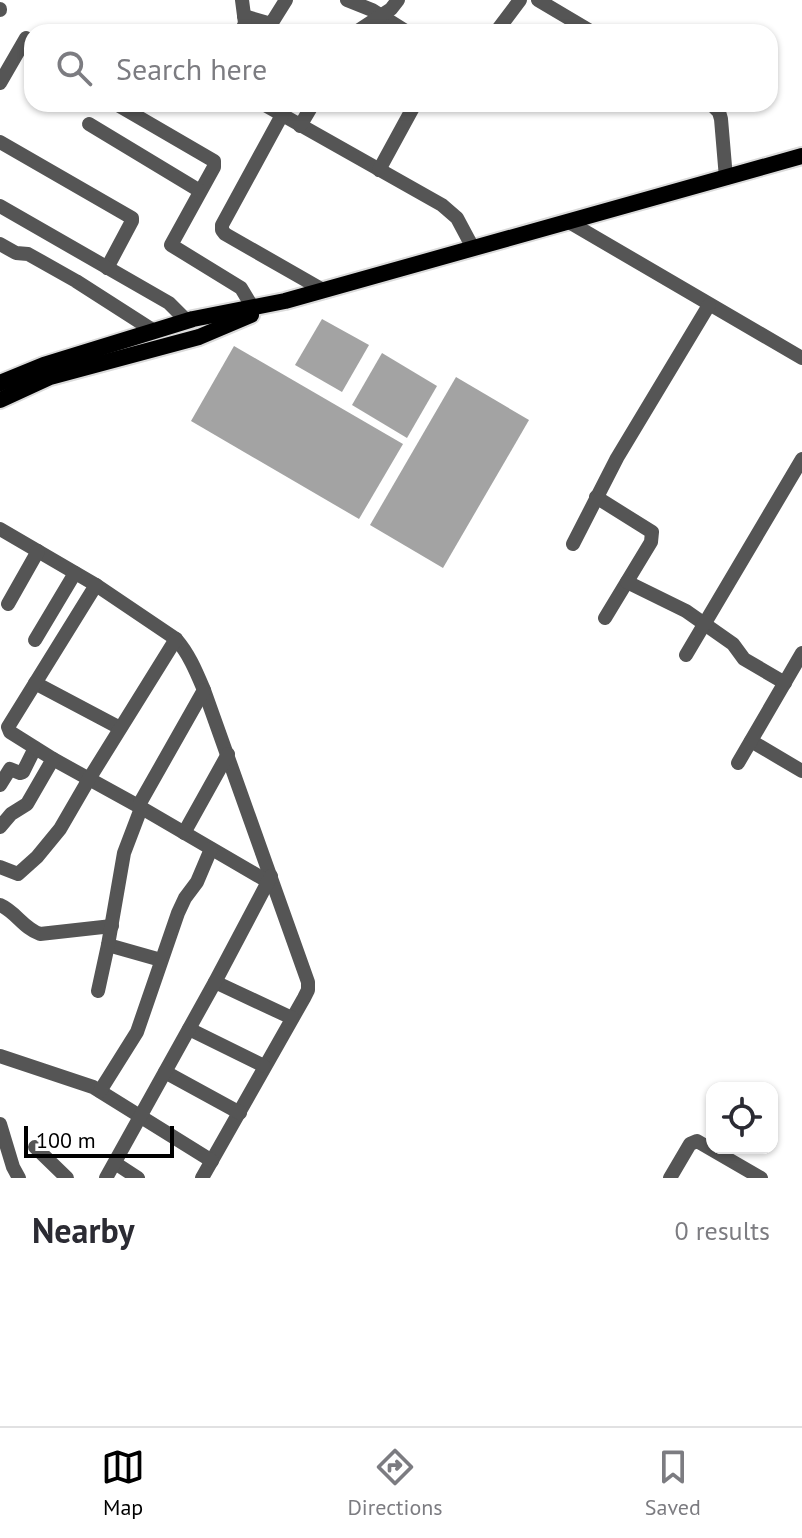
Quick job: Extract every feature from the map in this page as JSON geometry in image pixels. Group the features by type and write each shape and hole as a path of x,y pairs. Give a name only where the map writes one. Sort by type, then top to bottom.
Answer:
{"main road":[{"path":"0,383 44,365 187,321 285,301 802,156"},
{"path":"0,400 50,377 199,337 285,301"}],"street":[{"path":"242,0 245,24"},
{"path":"244,16 272,23 286,0"},
{"path":"347,0 394,24"},
{"path":"368,24 391,9 398,0"},
{"path":"502,24 520,0"},
{"path":"538,0 578,24"},
{"path":"0,83 24,41"},
{"path":"130,112 214,161 214,167 171,245 239,286 253,308"},
{"path":"277,112 450,212 462,226 473,248"},
{"path":"300,126 308,112"},
{"path":"379,170 411,112"},
{"path":"719,112 726,178"},
{"path":"282,115 222,230 323,290"},
{"path":"89,124 200,191"},
{"path":"0,142 132,218 107,268"},
{"path":"0,206 171,305 187,321"},
{"path":"569,222 802,358"},
{"path":"0,244 14,252 28,254 76,281 154,331"},
{"path":"573,544 617,458 709,305"},
{"path":"686,655 802,459"},
{"path":"596,497 652,532 652,539 605,618"},
{"path":"0,529 96,585 176,639 192,660 308,982 308,990 202,1178"},
{"path":"8,604 38,551"},
{"path":"35,640 75,573"},
{"path":"627,582 668,601 705,624 731,642 744,659 785,683"},
{"path":"96,585 8,730 53,759 269,879"},
{"path":"0,867 16,874 37,857 60,829 176,639"},
{"path":"738,763 802,653"},
{"path":"35,683 120,728"},
{"path":"98,991 124,853 140,807 204,690"},
{"path":"751,741 802,771"},
{"path":"0,785 10,769 23,772 35,748"},
{"path":"184,833 228,754"},
{"path":"0,827 13,812 27,804 53,759"},
{"path":"100,1091 137,1032 178,913 197,882 211,849"},
{"path":"106,1178 269,879"},
{"path":"0,905 10,910 29,930 40,934 112,926"},
{"path":"108,945 161,960"},
{"path":"215,982 292,1018"},
{"path":"189,1029 264,1066"},
{"path":"0,1056 89,1085 212,1161"},
{"path":"165,1072 240,1113"},
{"path":"0,1124 19,1178"},
{"path":"670,1178 690,1144 697,1141 761,1178"},
{"path":"35,1147 67,1178"},
{"path":"115,1163 138,1178"}],"shaded area":[{"path":"322,319 369,345 342,392 295,365"},
{"path":"234,346 403,444 359,519 191,421"},
{"path":"382,353 437,386 407,438 352,405"},
{"path":"456,377 529,420 443,568 370,525"}]}
